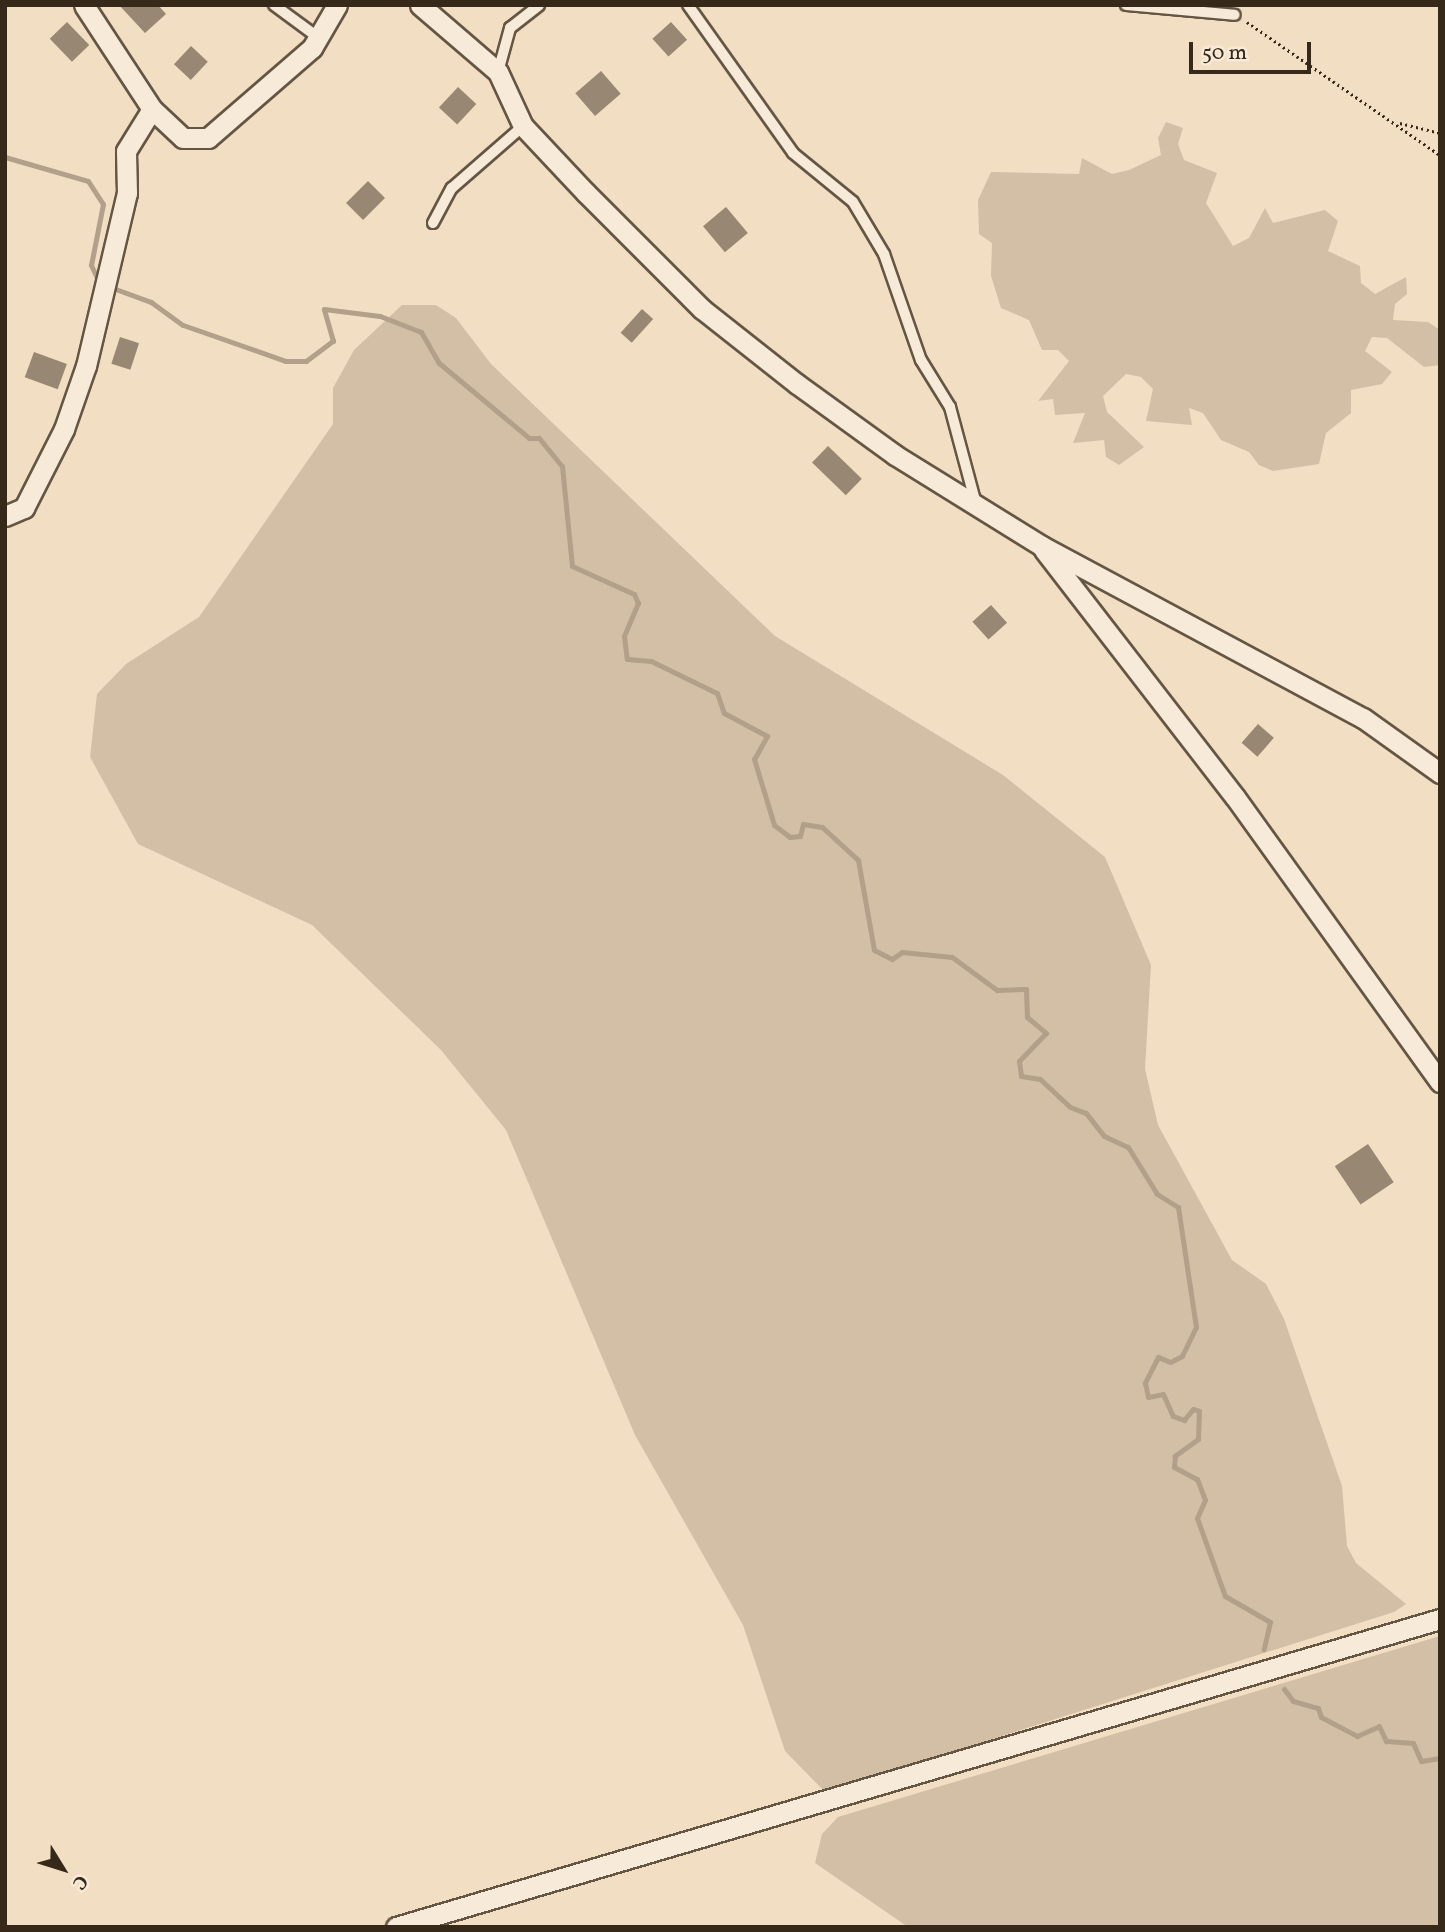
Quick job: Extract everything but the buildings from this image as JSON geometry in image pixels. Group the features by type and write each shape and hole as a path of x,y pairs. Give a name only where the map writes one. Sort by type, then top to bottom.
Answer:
{"street":[{"path":"84,5 152,108 183,138 208,138 318,38 337,5"},
{"path":"420,5 498,72 523,126 702,309 895,455 1042,546 1363,718 1440,773"},
{"path":"5,516 24,508 73,404 127,193 126,151 152,108"},
{"path":"1042,546 1235,797 1440,1082"},
{"path":"396,1927 1440,1619"}],"lane":[{"path":"274,5 318,38"},
{"path":"498,72 510,28 539,5"},
{"path":"688,5 793,153 853,202 884,254 921,360 950,407 976,505"},
{"path":"1126,5 1235,15"},
{"path":"433,222 452,188 523,126"}],"path":[{"path":"1235,15 1397,122 1440,155"},
{"path":"1397,122 1440,133"},
{"path":"5,940 5,1038"}],"shaded area":[{"path":"1166,122 1183,128 1178,144 1184,160 1217,173 1206,203 1233,246 1249,238 1265,208 1273,223 1325,210 1338,221 1328,251 1360,266 1361,283 1375,294 1406,277 1407,294 1395,304 1393,320 1428,322 1440,330 1440,365 1424,367 1387,338 1372,337 1365,351 1392,372 1382,384 1351,390 1351,413 1326,433 1319,464 1273,471 1259,465 1249,452 1221,440 1203,413 1189,408 1192,425 1146,421 1153,389 1141,377 1126,374 1103,396 1107,412 1144,447 1119,465 1106,457 1104,440 1073,443 1085,413 1055,415 1053,399 1038,401 1069,361 1058,350 1042,350 1029,320 1001,308 991,276 992,243 979,234 978,200 991,172 1079,174 1082,158 1112,174 1129,170 1161,155 1158,138"},
{"path":"402,305 436,305 456,318 491,364 775,636 1003,775 1105,857 1151,965 1145,1069 1158,1125 1232,1260 1266,1284 1284,1319 1342,1486 1347,1546 1356,1563 1406,1604 1394,1612 825,1792 785,1751 743,1625 635,1435 506,1130 441,1050 312,925 138,844 90,757 97,694 126,664 199,617 333,424 333,388 354,350"},
{"path":"1440,1636 1440,1927 908,1927 815,1863 822,1834 838,1817"}],"waterway":[{"path":"5,157 88,181 103,204 91,265 100,284"},
{"path":"110,287 151,302 183,325 286,361 306,361 333,341 324,309 380,316 421,332 439,363 529,438 539,438 562,466 572,566 634,594 638,603 624,636 627,659 651,661 717,693 724,713 767,736 754,759 774,825 790,837 800,836 803,824 822,827 858,860 874,950 892,959 902,952 952,957 997,990 1026,989 1027,1017 1046,1033 1019,1061 1021,1076 1040,1079 1070,1107 1086,1113 1104,1136 1128,1147 1157,1194 1178,1207 1196,1327 1182,1356 1170,1362 1158,1357 1145,1383 1148,1397 1163,1394 1173,1416 1184,1420 1193,1409 1199,1411 1198,1439 1175,1456 1174,1467 1197,1479 1205,1500 1197,1518 1225,1596 1270,1622 1264,1649"},
{"path":"1284,1689 1293,1701 1318,1708 1321,1717 1357,1736 1379,1726 1386,1741 1413,1743 1421,1761 1440,1758"}]}
